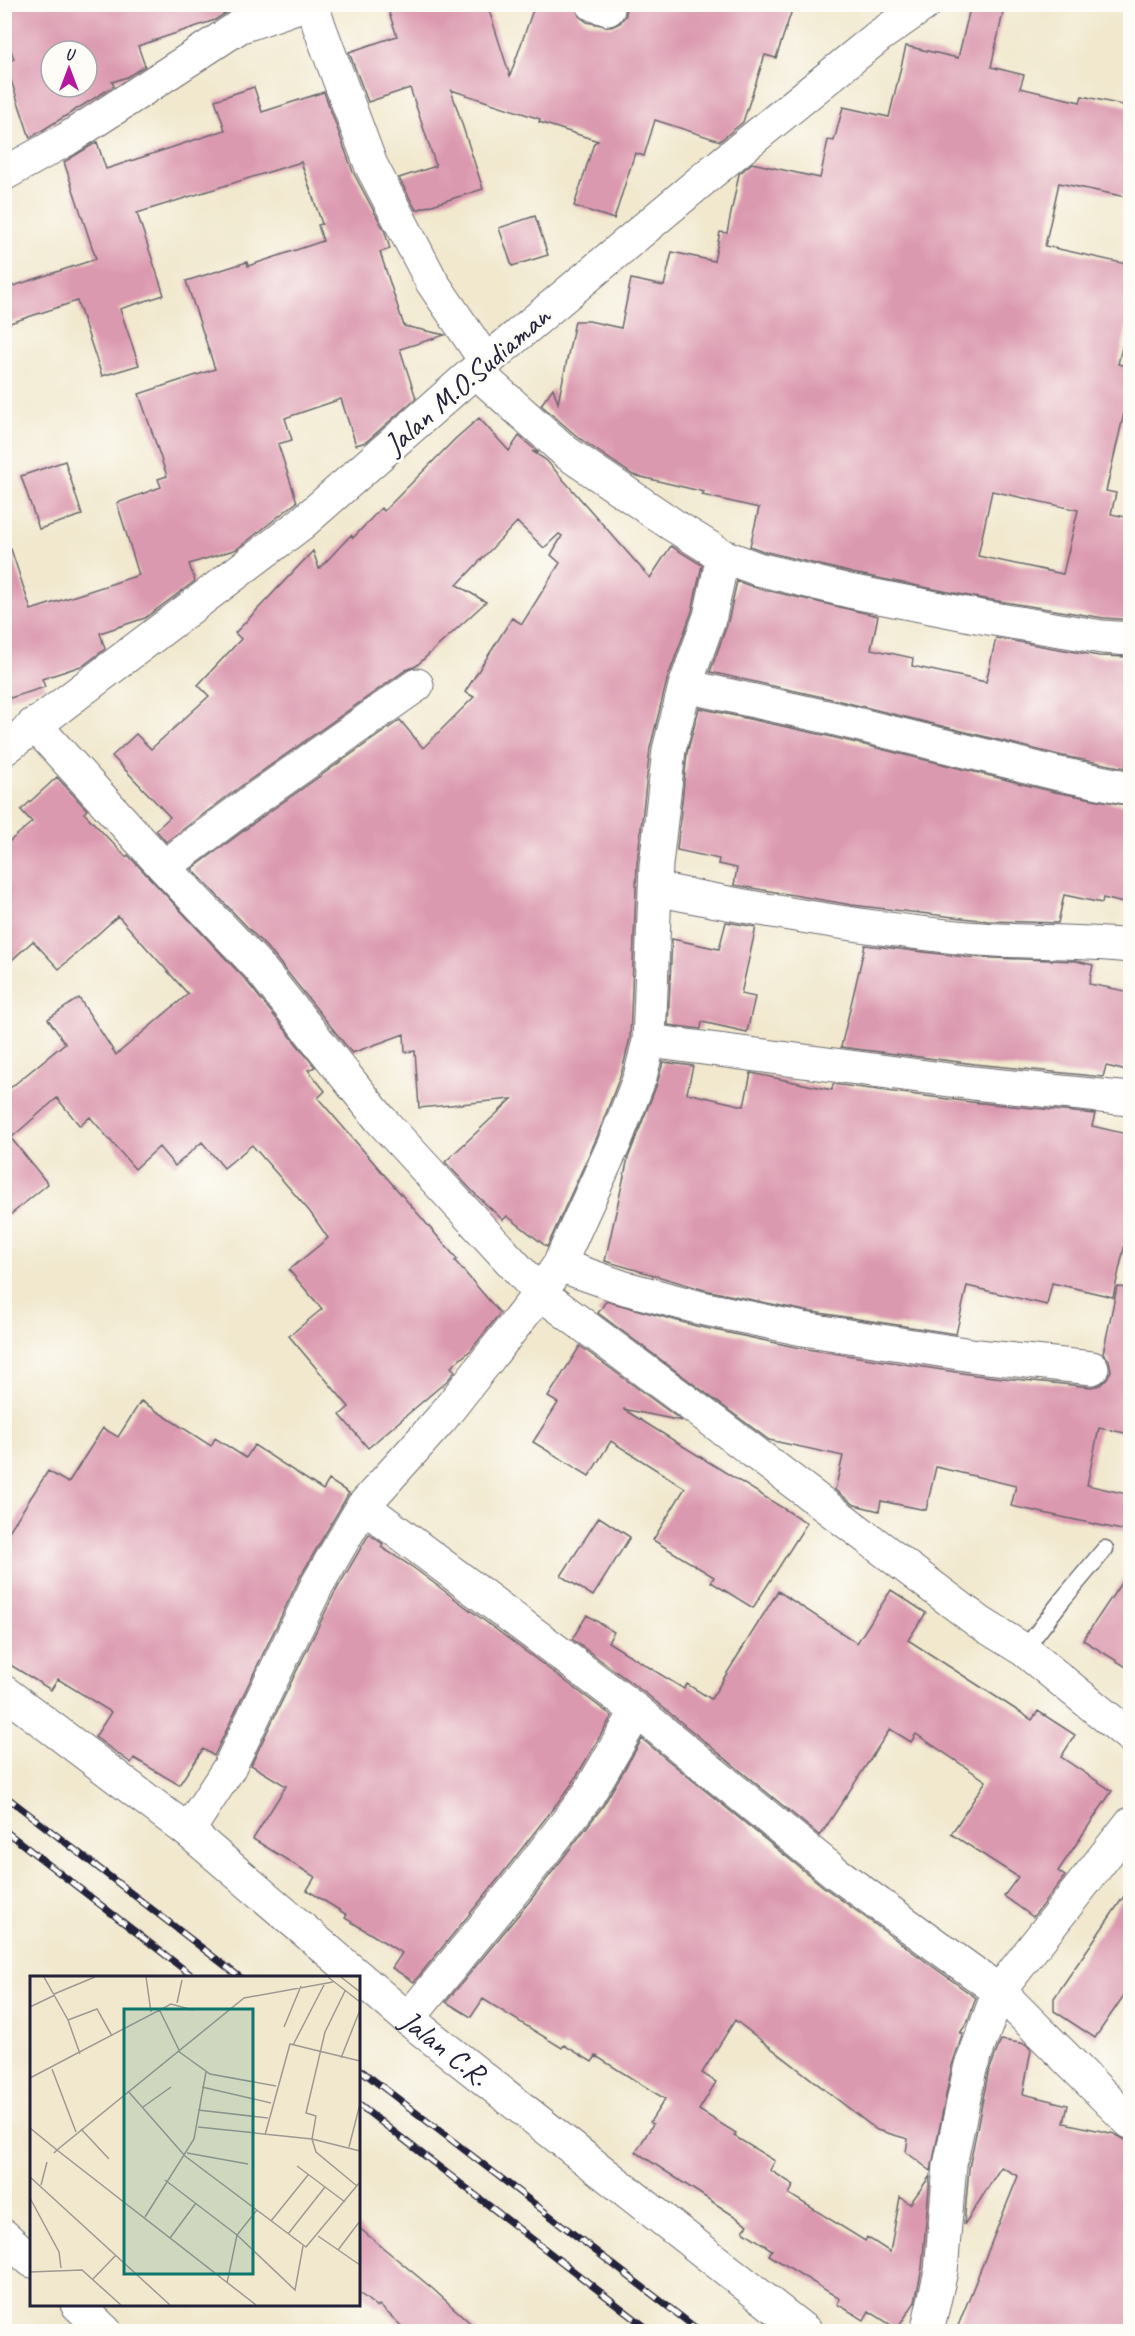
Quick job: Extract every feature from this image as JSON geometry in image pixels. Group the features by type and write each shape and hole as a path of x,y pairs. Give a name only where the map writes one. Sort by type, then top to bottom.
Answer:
{"street":[{"path":"4,174 67,139 237,16 304,4"},
{"path":"311,4 370,165 432,282 481,367 567,453 723,556 758,569 849,591 976,616 1102,637 1131,639"},
{"name":"Jalan M.O.Sudiaman","path":"4,748 301,524 481,367 707,176 879,36 925,4"},
{"path":"188,1831 229,1768 317,1585 363,1506 441,1419 540,1293 559,1265 614,1144 640,1077 649,1041 657,889 656,865 667,761 685,686 710,616 723,556"},
{"path":"164,867 417,685"},
{"path":"685,686 832,718 1059,774 1131,788"},
{"path":"34,724 258,966 380,1119 540,1293 978,1622 1024,1650 1131,1736"},
{"path":"657,889 813,919 914,932 995,940 1131,946"},
{"path":"649,1041 962,1082 1131,1099"},
{"path":"559,1265 625,1288 701,1308 803,1329 978,1356 1092,1368"},
{"path":"363,1506 636,1711 836,1873 999,1991 1131,2122"},
{"name":"Jalan C.R.","path":"4,1692 188,1831 358,1976"},
{"path":"408,2019 588,1795 636,1711"},
{"path":"927,2331 941,2271 950,2165 970,2069 999,1991 1131,1824"},
{"name":"Jalan C.R.","path":"360,1978 408,2019 806,2331"},
{"path":"4,2236 30,2259"},
{"path":"79,2306 106,2331"}],"lane":[{"path":"1024,1650 1105,1549"}],"building":[{"path":"4,4 244,4 215,20 138,46 145,66 127,77 112,82 114,86 99,95 99,39 39,39 39,99 93,99 30,138 5,62 14,59 4,31"},
{"path":"386,4 487,4 510,76 535,4 575,4 579,16 587,22 611,27 620,23 626,15 626,4 794,4 776,58 765,55 743,122 720,141 655,120 644,156 635,153 614,219 574,206 594,143 598,141 451,90 483,189 416,210 399,178 436,166 410,88 368,102 349,52 397,36"},
{"path":"971,4 987,4 1004,8 991,67 1024,75 1020,88 1080,102 1082,96 1131,107 1131,198 1059,183 1045,246 1131,265 1131,310 1118,364 1131,367 1131,383 1106,491 1116,493 1111,514 1131,518 1130,620 979,598 853,573 763,551 750,546 759,508 702,495 704,492 633,475 579,438 541,405 553,388 558,403 575,321 589,321 621,328 631,279 664,286 672,252 714,261 720,232 727,233 739,174 752,163 820,178 828,140 834,141 843,107 889,117 906,46 958,58","holes":["992,491 1078,510 1063,574 978,556"]},
{"path":"254,87 262,112 324,92 353,172 385,232 390,249 380,252 404,326 445,335 400,349 416,398 366,442 356,445 341,399 285,418 292,440 278,444 297,502 237,549 189,564 195,581 145,618 100,633 105,649 84,665 42,679 45,687 4,700 4,550 11,549 31,610 139,575 117,503 161,487 158,479 167,476 139,394 215,369 186,281 247,262 248,266 323,241 318,225 322,224 301,162 137,213 164,295 120,309 139,365 102,376 77,301 4,325 4,289 96,259 64,162 97,142 106,169 225,130 215,100"},
{"path":"535,216 548,255 512,266 499,228"},
{"path":"479,418 509,451 519,436 539,453 532,451 546,460 650,578 671,546 702,565 692,611 667,680 650,748 637,864 630,1038 622,1071 597,1137 547,1247 507,1216 503,1220 445,1162 512,1099 419,1108 415,1051 405,1052 404,1034 352,1053 272,953 192,869 400,720 423,748 474,697 465,692 512,618 522,624 560,563 551,555 562,536 559,534 544,548 517,522 457,585 486,602 416,666 406,670 244,784 166,842 156,830 170,817 112,756 136,734 151,749 209,696 198,685 241,639 235,633 313,551 319,569 351,535 353,538 381,508 384,511"},
{"path":"65,461 82,515 39,529 21,476"},
{"path":"737,581 753,587 878,616 871,649 913,658 912,666 986,682 996,638 1099,656 1131,657 1131,747 1125,768 1063,756 836,700 710,672 728,622"},
{"path":"699,708 828,736 1055,792 1131,806 1131,905 1103,898 1102,903 1064,895 1058,923 988,921 852,905 734,885 737,868 718,864 719,859 677,850 687,753"},
{"path":"57,777 87,810 84,813 126,857 128,855 244,978 315,1067 308,1070 325,1091 318,1098 457,1259 455,1261 500,1313 471,1350 451,1367 455,1371 448,1380 368,1448 340,1415 349,1407 289,1336 322,1309 289,1270 328,1238 310,1212 252,1145 224,1168 202,1142 175,1166 159,1147 135,1169 90,1117 80,1126 57,1098 11,1138 48,1184 4,1220 4,1093 65,1043 48,1019 79,998 116,1055 188,994 118,916 59,969 33,941 4,967 4,846 32,822 21,810"},
{"path":"726,922 756,927 741,994 755,997 747,1032 702,1022 701,1029 668,1025 672,939 719,949"},
{"path":"865,945 966,957 1076,961 1093,965 1089,984 1131,992 1131,1072 1106,1066 1103,1077 841,1047"},
{"path":"663,1062 693,1066 687,1093 744,1106 751,1073 832,1090 833,1084 971,1102 1095,1114 1092,1126 1131,1135 1131,1236 1127,1235 1113,1297 1052,1283 1047,1305 967,1286 956,1334 806,1311 705,1290 605,1261 628,1158 657,1084"},
{"path":"1117,1287 1131,1288 1131,1434 1099,1428 1087,1485 1131,1495 1131,1532 1011,1506 1016,1486 936,1467 926,1510 881,1501 879,1511 855,1505 835,1490 843,1456 769,1440 598,1313 606,1301 696,1326 800,1348 975,1375 1091,1387 1100,1385 1111,1371 1109,1360 1103,1353"},
{"path":"580,1346 682,1421 623,1409 807,1523 753,1608 711,1582 714,1577 653,1540 685,1488 611,1441 589,1476 533,1442 558,1403 548,1397"},
{"path":"141,1401 211,1446 215,1438 246,1458 254,1445 323,1490 329,1480 349,1493 300,1577 214,1756 203,1749 179,1785 134,1758 131,1763 95,1737 111,1712 58,1679 51,1690 4,1661 4,1539 48,1471 68,1483 103,1428 118,1437"},
{"path":"599,1517 630,1537 593,1596 561,1576"},
{"path":"369,1534 383,1544 381,1547 411,1566 612,1716 572,1784 414,1982 392,1968 402,1953 345,1918 347,1915 307,1890 315,1877 253,1839 286,1786 251,1765 334,1594"},
{"path":"1131,1568 1131,1670 1083,1640"},
{"path":"891,1590 926,1613 908,1640 1032,1720 1038,1711 1075,1735 1061,1757 1112,1791 1058,1871 1065,1876 1033,1917 1004,1896 1018,1877 951,1834 986,1781 916,1734 911,1742 890,1729 820,1836 649,1696 572,1639 587,1615 614,1632 608,1642 684,1689 687,1684 711,1699 778,1591 857,1643"},
{"path":"642,1739 825,1888 976,1998 967,2023 960,2033 963,2033 952,2065 931,2171 906,2152 908,2139 877,2130 735,2020 702,2073 716,2082 699,2110 736,2133 734,2136 775,2161 770,2170 794,2185 789,2194 865,2241 867,2237 890,2252 900,2197 910,2204 930,2176 922,2268 915,2302 897,2329 869,2311 864,2320 837,2304 840,2299 769,2255 772,2250 743,2231 748,2225 636,2152 653,2124 650,2122 665,2099 596,2056 592,2062 564,2045 562,2048 483,1999 471,2017 446,2002 529,1902 603,1806"},
{"path":"1131,1886 1131,1985 1095,2038 1054,2011 1054,1998"},
{"path":"1001,2040 1026,2044 1031,2050 1023,2094 1068,2105 1064,2123 1115,2134 1125,2140 1131,2140 1131,2331 956,2331 1018,2176 1001,2167 964,2225 969,2168 988,2074"},
{"path":"360,2229 433,2289 479,2331 407,2331 379,2305 377,2307 360,2294"}],"railway":[{"path":"4,1795 238,1976"},
{"path":"4,1830 192,1976"},
{"path":"360,2070 701,2332"},
{"path":"360,2106 652,2332"}]}
